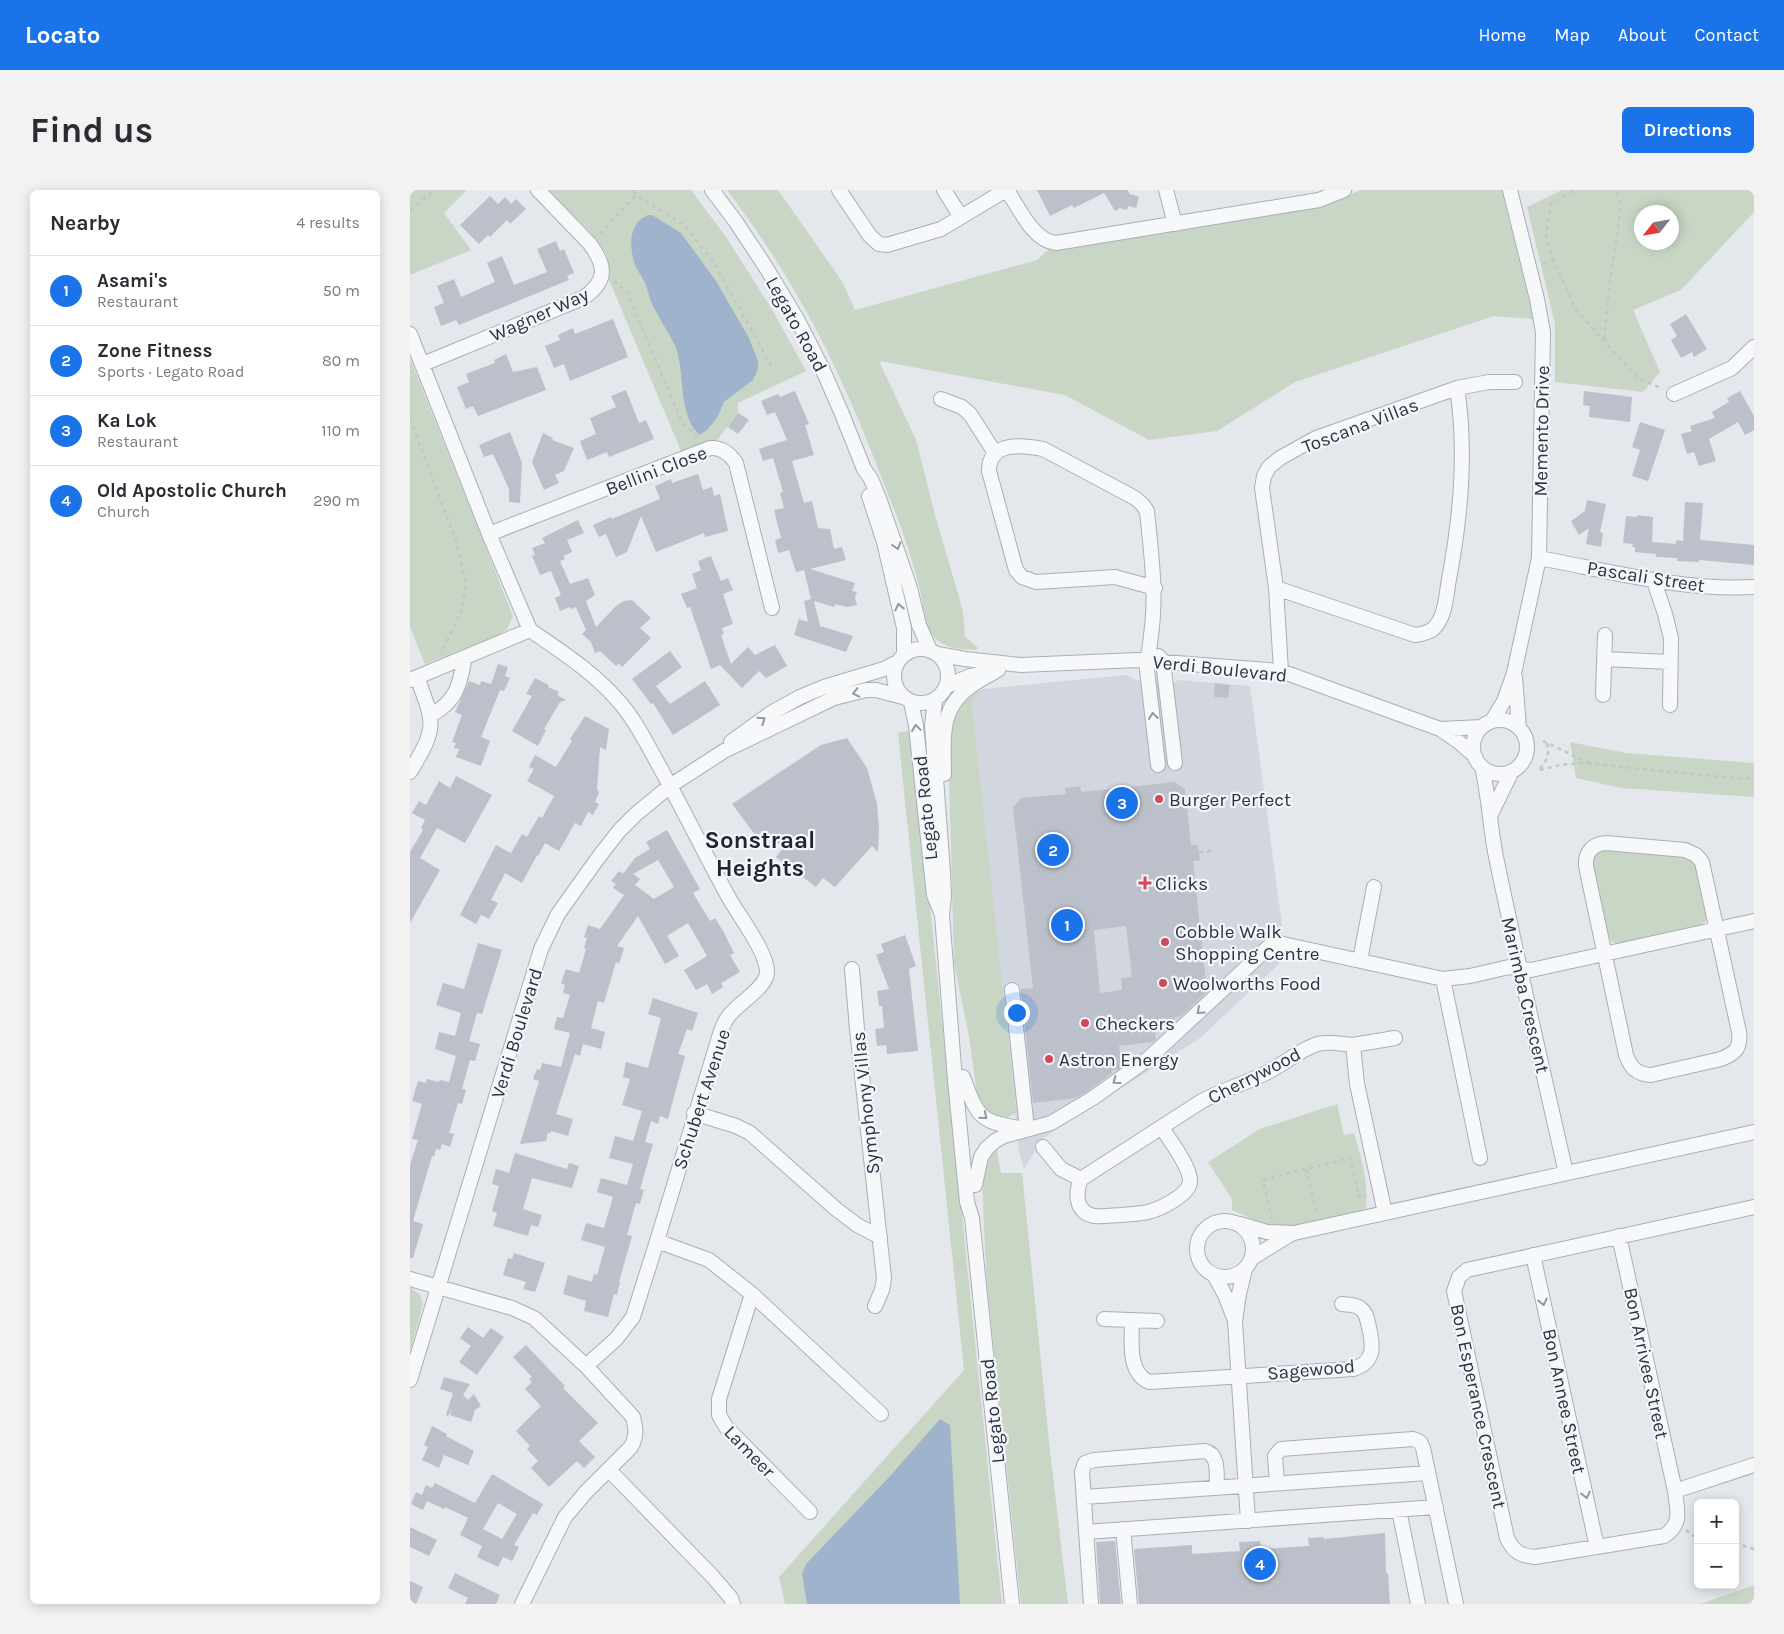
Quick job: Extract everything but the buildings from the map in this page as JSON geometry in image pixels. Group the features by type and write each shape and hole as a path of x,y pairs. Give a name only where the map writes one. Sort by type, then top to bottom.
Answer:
{"street":[{"name":"Wagner Way","path":"422,364 583,298 599,284 602,271 600,259 590,244 538,190"},
{"name":"Legato Road","path":"712,190 753,247 796,319 825,375 864,469 871,479 896,542 919,625 933,652"},
{"path":"839,190 870,236 879,244 887,245 946,227 1007,190 1039,237 1049,243 1087,239 1175,224 1309,196 1326,198 1344,190"},
{"path":"944,190 962,217"},
{"path":"1166,190 1175,224"},
{"name":"Memento Drive","path":"1487,724 1504,701 1514,673 1539,558 1543,332 1537,299 1510,190"},
{"path":"410,334 489,534 530,630 583,667 607,688 622,705 642,735 670,786"},
{"path":"1674,394 1732,368 1754,348"},
{"name":"Toscana Villas","path":"1282,671 1276,588 1262,488 1264,476 1269,467 1280,458 1316,438 1457,388 1489,382 1515,382"},
{"path":"1276,588 1416,635 1425,634 1433,629 1443,612 1460,515 1462,471 1460,404 1457,388"},
{"path":"941,399 962,408 970,414 995,454"},
{"path":"1155,588 1115,577 1036,582 1022,577 1016,570 990,471 990,464 995,454 1005,448 1014,446 1043,448 1135,498 1146,511 1155,588 1154,616 1149,654 1158,765"},
{"name":"Bellini Close","path":"489,534 710,448 716,448 731,456 736,463 772,608"},
{"name":"Legato Road","path":"864,469 865,483 884,542 904,628 901,658"},
{"name":"Pascali Street","path":"1539,558 1654,581 1710,586 1754,587"},
{"path":"1654,581 1671,638 1670,705"},
{"path":"410,772 430,735 431,715 413,678 530,630"},
{"path":"1603,694 1605,635"},
{"path":"915,650 933,652 947,666 949,674 947,686 941,696 927,703 907,699 898,690 894,682 894,675 901,658 915,650"},
{"name":"Verdi Boulevard","path":"933,652 1021,665"},
{"path":"1149,654 1163,661 1175,763"},
{"name":"Verdi Boulevard","path":"947,686 970,676 1021,665 1149,654"},
{"path":"431,715 447,704 455,694 462,675 465,657"},
{"name":"Verdi Boulevard","path":"724,750 734,739 771,713 800,696 877,671 901,658"},
{"path":"1604,659 1670,662"},
{"name":"Verdi Boulevard","path":"1163,661 1282,671 1440,729 1459,742 1478,762"},
{"path":"939,805 943,792 944,725 948,711 960,695 971,685 998,670"},
{"name":"Memento Drive","path":"1514,673 1519,728"},
{"name":"Verdi Boulevard","path":"410,1380 542,949 558,914 619,831 649,802 724,750 834,698 866,690 876,690 907,699"},
{"name":"Legato Road","path":"907,699 916,726 934,895 942,915"},
{"name":"Legato Road","path":"935,700 932,725 935,778 939,805 944,897 942,915 950,1023 966,1194 972,1218 1012,1604"},
{"path":"1490,817 1512,771 1524,760 1526,752 1525,738 1519,728 1507,721 1487,724 1474,741 1473,749 1478,762 1493,773 1499,774 1512,771"},
{"name":"Verdi Boulevard","path":"1440,729 1487,724"},
{"name":"Marimba Crescent","path":"1478,762 1487,789 1495,851 1566,1173"},
{"name":"Schubert Avenue","path":"586,1366 616,1339 633,1317 658,1241 694,1113 720,1034 728,1016 761,984 767,972 758,946 670,786"},
{"path":"1601,844 1685,850 1696,855 1704,867 1739,1032 1740,1042 1738,1047 1730,1055 1721,1059 1651,1075 1636,1072 1630,1065 1626,1055 1605,953 1586,861 1589,851 1601,844"},
{"path":"1360,960 1374,887"},
{"path":"975,1184 981,1157 987,1148 1004,1136 1051,1123 1093,1098 1148,1058 1274,942 1443,978 1470,976 1509,967 1530,970 1754,921"},
{"name":"Symphony Villas","path":"852,969 884,1278 882,1290 875,1306"},
{"path":"1443,978 1480,1158"},
{"path":"1012,990 1027,1129"},
{"name":"Legato Road","path":"950,1023 961,1054 975,1184 976,1204 972,1218"},
{"name":"Cherrywood","path":"1081,1179 1222,1090 1256,1078 1310,1046 1321,1043 1353,1045 1395,1038"},
{"path":"1353,1045 1357,1084 1384,1206"},
{"path":"963,1077 982,1117 996,1124 1027,1129"},
{"path":"694,1113 736,1126 750,1134 836,1209 880,1237"},
{"path":"1043,1147 1061,1168 1081,1179 1076,1197 1086,1212 1093,1216 1146,1213 1158,1209 1180,1196 1187,1190 1190,1184 1189,1174 1162,1128"},
{"path":"1235,1321 1225,1295 1214,1275 1201,1264 1198,1256 1198,1240 1208,1226 1215,1222 1223,1220 1259,1230 1276,1233 1294,1233 1321,1227 1384,1206 1566,1173 1754,1132"},
{"name":"Bon Esperance Crescent","path":"1675,1490 1677,1522 1673,1530 1664,1536 1535,1558 1517,1553 1511,1547 1507,1538 1454,1291 1459,1277 1467,1270 1754,1207"},
{"path":"1240,1224 1250,1235 1253,1250 1239,1294 1235,1321 1248,1521"},
{"path":"1214,1275 1234,1276 1270,1246 1294,1233"},
{"name":"Bon Arrivee Street","path":"1619,1236 1675,1490"},
{"path":"658,1241 709,1260 752,1294 881,1414"},
{"name":"Bon Annee Street","path":"1533,1255 1597,1547"},
{"path":"410,1279 525,1313 548,1329 586,1366 633,1417 636,1438 631,1447 586,1492 565,1517 522,1604"},
{"name":"Lameer","path":"752,1294 719,1399 718,1415 726,1427 810,1512"},
{"name":"Sagewood","path":"1132,1320 1134,1366 1136,1372 1149,1382 1353,1369 1364,1364 1371,1355 1373,1344 1365,1313 1358,1306 1342,1304"},
{"path":"1104,1319 1157,1320"},
{"path":"1277,1483 1275,1456 1281,1450 1413,1439 1420,1442 1436,1507 1456,1604"},
{"path":"1091,1604 1082,1469 1087,1461 1205,1451 1214,1458 1217,1488"},
{"path":"1675,1490 1754,1465"},
{"path":"609,1470 713,1577 734,1604"},
{"path":"1084,1497 1428,1473"},
{"path":"1086,1532 1436,1507"},
{"path":"1398,1510 1418,1604"},
{"path":"1123,1529 1130,1604"}],"path":[{"path":"410,210 435,190"},
{"path":"634,190 636,196 684,225 713,261 773,369"},
{"path":"1574,190 1551,204 1546,235 1554,262 1576,310 1638,378 1674,394"},
{"path":"1604,339 1621,206 1616,190"},
{"path":"590,244 636,196"},
{"path":"1538,266 1554,262"},
{"path":"602,271 628,292 682,422 710,448"},
{"path":"410,418 455,538 466,582 462,610 441,652 441,667"},
{"path":"1543,741 1591,764"},
{"path":"1547,743 1549,753 1540,770 1560,766 1591,764 1744,779 1754,777"},
{"path":"1199,852 1212,851"},
{"path":"1276,1233 1263,1180 1350,1158 1359,1197 1366,1195 1371,1202 1384,1206"},
{"path":"1306,1169 1321,1227"},
{"path":"1738,1544 1754,1549"}],"shaded area":[{"path":"1126,675 1136,680 1174,683 1178,680 1250,686 1282,925 1282,961 1200,1038 1042,1139 1024,1169 1019,1151 972,702 984,689"}],"green space":[{"path":"410,190 467,190 444,213 471,250 410,275"},
{"path":"548,190 691,190 726,237 773,311 806,371 738,403 738,413 715,443 697,445 681,451 607,275 608,264 605,252 587,229"},
{"path":"727,190 778,190 842,281 855,310 1037,260 1050,248 1064,249 1313,208 1341,200 1360,190 1502,190 1534,319 1494,316 1295,382 1217,431 1149,440 1065,395 879,361 916,440 935,515 963,611 965,637 978,648 976,650 956,648 944,645 934,637 928,627 921,594 902,531 848,396 816,329 789,281"},
{"path":"1562,190 1754,190 1754,212 1681,290 1633,310 1660,372 1643,392 1555,382 1555,324 1527,207"},
{"path":"410,358 513,616 507,629 499,635 425,664 410,627"},
{"path":"984,689 972,702 1016,1113 1007,1118 999,1118 989,1114 978,1100 969,1037 954,962 948,739 956,716 964,703"},
{"path":"912,730 1002,1604 785,1604 779,1577 964,1370 898,733"},
{"path":"1570,742 1626,753 1754,763 1754,797 1621,788 1576,778"},
{"path":"1604,849 1683,856 1694,861 1697,865 1708,914 1705,922 1698,926 1619,944 1613,942 1608,936 1592,867 1595,856"},
{"path":"1337,1104 1344,1135 1354,1133 1357,1142 1365,1180 1366,1208 1281,1228 1263,1225 1232,1210 1232,1199 1208,1162 1260,1129"},
{"path":"997,1150 1001,1173 1022,1173 1049,1442 1068,1604 1021,1604 987,1284 982,1176 988,1157"},
{"path":"410,1287 420,1295 423,1304 410,1352"},
{"path":"1754,1585 1754,1604 1700,1604"}],"water":[{"path":"652,215 681,233 716,281 749,338 758,361 758,369 753,380 724,402 717,418 700,435 688,418 676,348 652,304 646,285 636,268 633,258 631,243 634,230 641,219"},
{"path":"940,1419 950,1425 960,1604 807,1604 802,1574 806,1564 891,1475"}],"place":[{"name":"Burger Perfect","path":"1159,799"},
{"name":"Ka Lok","path":"1122,803"},
{"name":"Zone Fitness","path":"1053,850"},
{"name":"Clicks","path":"1145,883"},
{"name":"Asami's","path":"1067,925"},
{"name":"Cobble Walk Shopping Centre","path":"1165,942"},
{"name":"Woolworths Food","path":"1163,983"},
{"name":"Checkers","path":"1085,1023"},
{"name":"Astron Energy","path":"1049,1059"},
{"name":"Old Apostolic Church","path":"1260,1564"}],"district":[{"name":"Sonstraal Heights","path":"760,854"}]}
